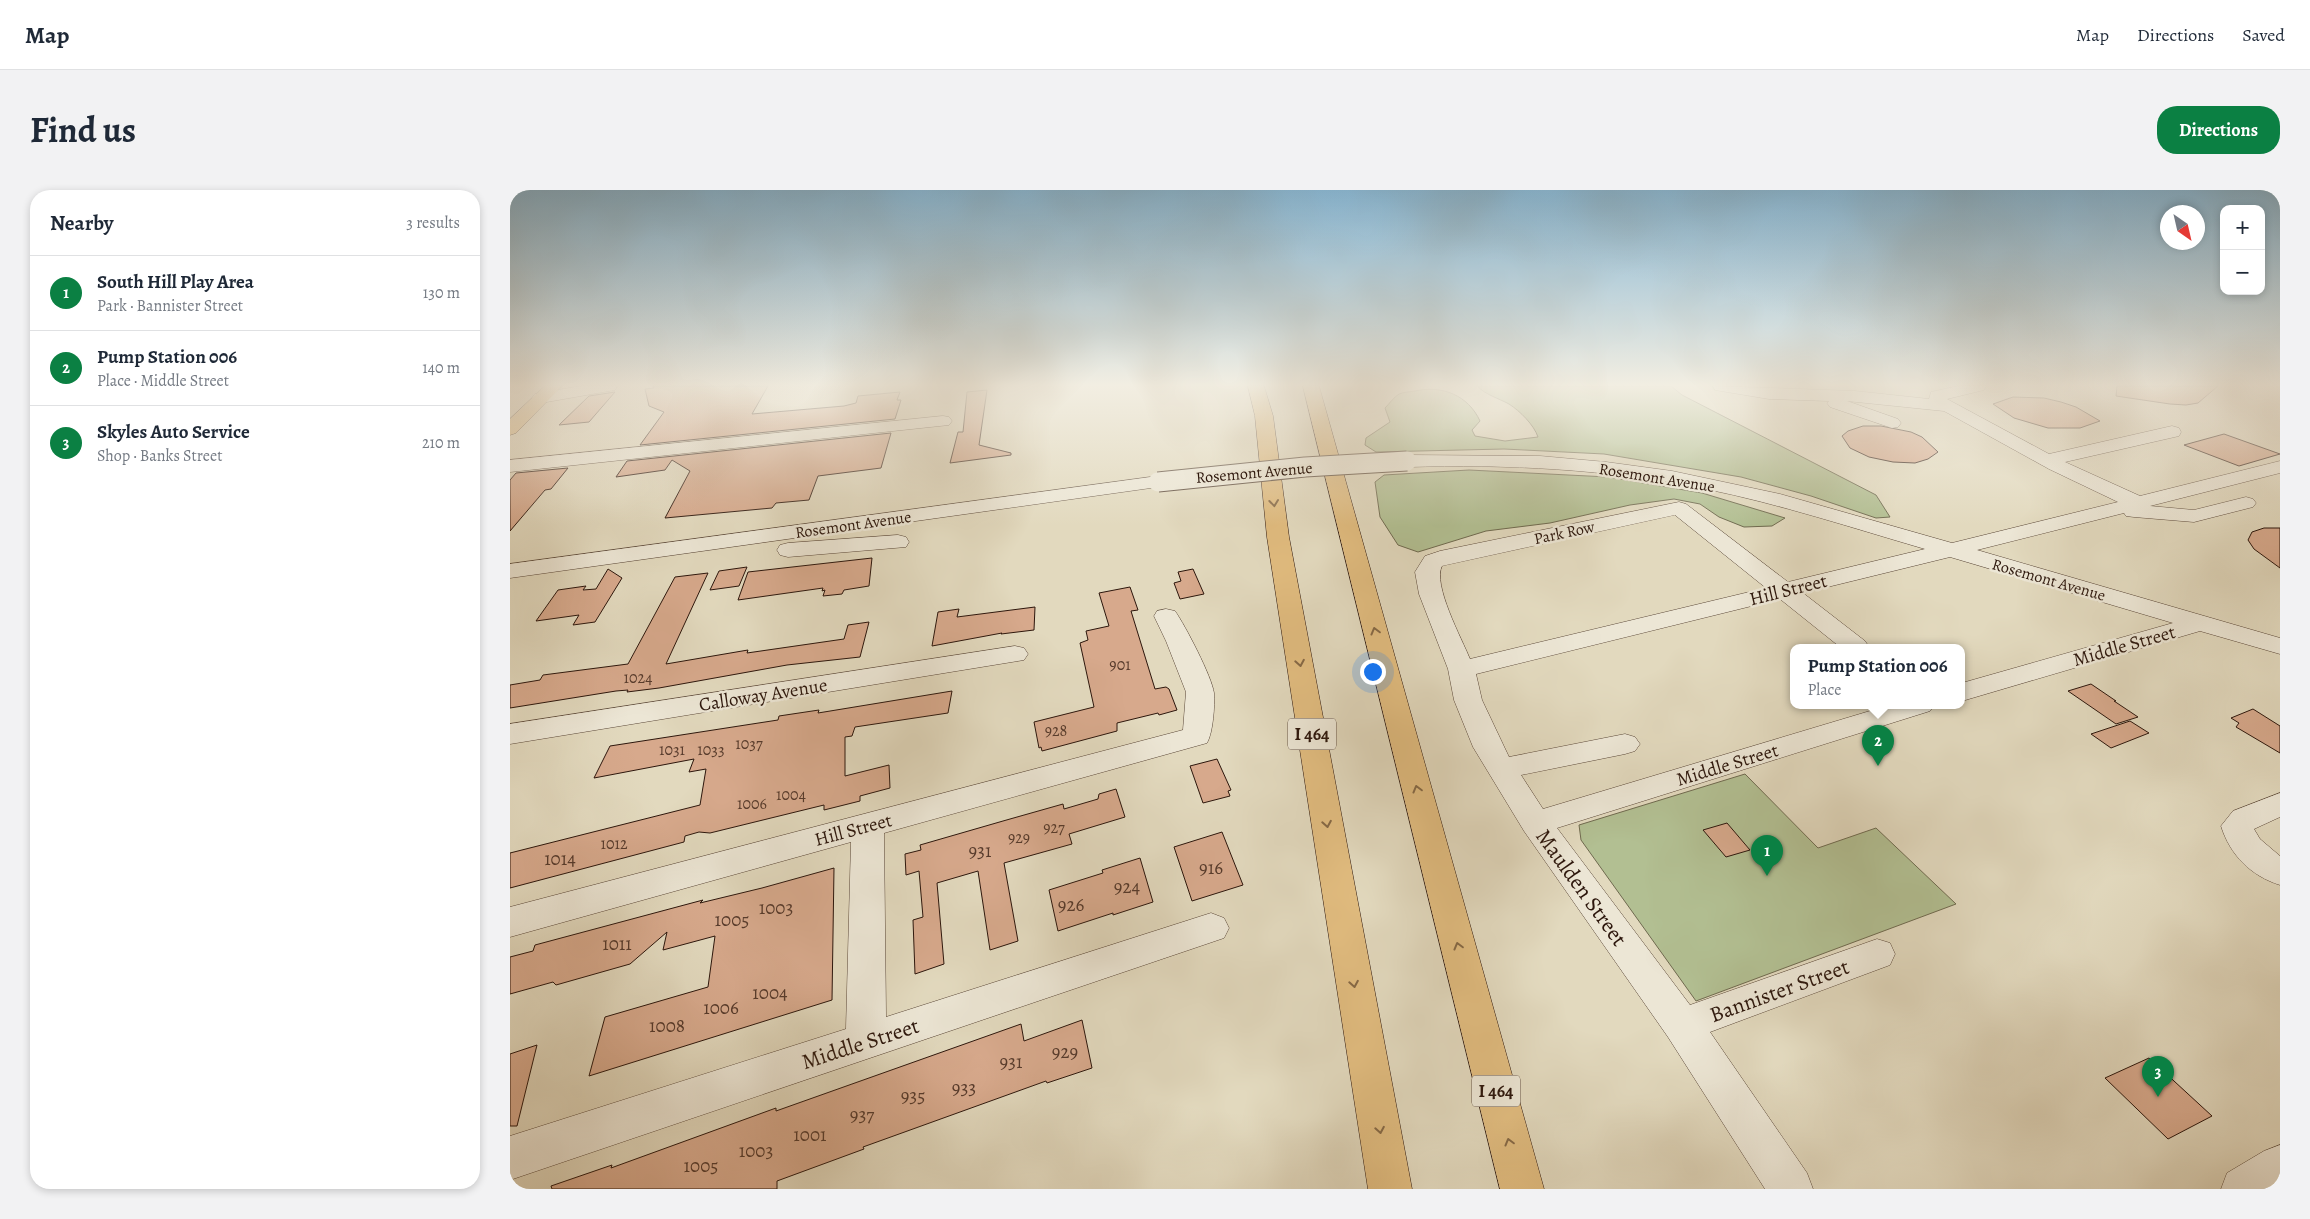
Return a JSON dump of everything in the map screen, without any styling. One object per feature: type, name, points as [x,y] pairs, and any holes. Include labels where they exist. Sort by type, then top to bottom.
[{"type":"main road","name":"I 464","points":[[1266,433],[1278,537],[1390,1189]]},
{"type":"main road","name":"I 464","points":[[1323,433],[1522,1189]]},
{"type":"street","points":[[510,466],[831,433]]},
{"type":"street","points":[[1998,433],[2127,506],[2194,516],[2246,503]]},
{"type":"street","points":[[2047,460],[2169,433]]},
{"type":"street","name":"Rosemont Avenue","points":[[510,571],[1158,482],[1305,467],[1407,461],[1526,461],[1602,467],[1672,477],[1793,505],[2280,646]]},
{"type":"street","name":"Hill Street","points":[[1461,669],[1951,550],[2280,467]]},
{"type":"street","name":"Park Row","points":[[1433,561],[1448,556],[1679,508],[1852,644]]},
{"type":"street","points":[[692,546],[712,553],[732,554],[898,542]]},
{"type":"street","name":"Maulden Street","points":[[1433,561],[1427,572],[1431,594],[1461,669],[1468,700],[1488,747],[1535,823],[1682,1026],[1791,1189]]},
{"type":"street","name":"Hill Street","points":[[510,922],[1197,736],[1200,692],[1166,616]]},
{"type":"street","name":"Middle Street","points":[[1965,691],[2200,623]]},
{"type":"street","name":"Calloway Avenue","points":[[510,734],[1015,654]]},
{"type":"street","name":"Middle Street","points":[[1535,823],[1907,709]]},
{"type":"street","points":[[1501,769],[1625,744]]},
{"type":"street","points":[[2280,804],[2244,820],[2237,826],[2240,840],[2254,856],[2280,872]]},
{"type":"street","points":[[866,1041],[868,825]]},
{"type":"street","name":"Middle Street","points":[[510,1158],[1211,928]]},
{"type":"street","name":"Bannister Street","points":[[1682,1026],[1877,954]]},
{"type":"street","points":[[2243,1189],[2280,1167]]},
{"type":"green space","points":[[1374,433],[1473,433],[1475,436],[1505,441],[1538,437],[1536,433],[1755,433],[1876,495],[1890,517],[1876,518],[1811,496],[1741,477],[1604,454],[1504,449],[1376,452],[1365,445],[1366,438]]},
{"type":"green space","points":[[1469,470],[1608,477],[1702,493],[1785,518],[1772,526],[1744,527],[1719,517],[1700,504],[1674,499],[1630,505],[1550,523],[1486,531],[1418,552],[1398,545],[1380,517],[1375,482],[1384,475]]},
{"type":"green space","points":[[1745,774],[1818,848],[1876,828],[1956,904],[1696,1001],[1581,840],[1579,825]]},
{"type":"building","points":[[649,433],[761,433],[640,445]]},
{"type":"building","points":[[891,433],[881,468],[818,476],[809,500],[776,503],[772,508],[665,518],[690,471],[672,460],[665,470],[616,477],[627,461]]},
{"type":"building","points":[[958,433],[981,433],[979,445],[1011,453],[1011,455],[950,463]]},
{"type":"building","points":[[1846,433],[1912,433],[1922,437],[1938,452],[1928,459],[1915,463],[1893,462],[1869,457],[1850,448],[1842,436]]},
{"type":"building","points":[[2224,434],[2280,454],[2239,466],[2184,445]]},
{"type":"building","points":[[568,468],[551,489],[545,490],[510,531],[510,480],[516,473]]},
{"type":"building","points":[[2264,528],[2280,528],[2280,568],[2254,549],[2248,540],[2252,532]]},
{"type":"building","points":[[872,558],[869,586],[844,590],[842,594],[823,596],[825,590],[822,591],[823,588],[738,600],[748,572]]},
{"type":"building","points":[[747,567],[739,586],[710,590],[719,571]]},
{"type":"building","points":[[608,569],[622,578],[595,622],[573,625],[579,615],[536,621],[558,590],[586,586],[583,590],[596,589]]},
{"type":"building","points":[[1193,569],[1204,594],[1180,599],[1174,583],[1181,581],[1178,572]]},
{"type":"building","points":[[708,573],[666,664],[748,650],[747,653],[844,639],[848,625],[869,622],[860,657],[787,665],[659,688],[627,692],[628,690],[616,691],[510,708],[510,685],[540,680],[543,675],[628,664],[675,577]]},
{"type":"building","points":[[1130,587],[1138,610],[1131,611],[1155,689],[1166,687],[1169,689],[1177,710],[1117,723],[1117,731],[1042,751],[1041,747],[1039,748],[1034,722],[1094,707],[1080,643],[1088,640],[1086,631],[1109,626],[1099,593]]},
{"type":"building","points":[[1035,607],[1034,630],[1002,633],[932,646],[938,612],[959,609],[957,617]]},
{"type":"building","points":[[2091,684],[2138,717],[2116,724],[2068,691]]},
{"type":"building","points":[[952,691],[948,713],[855,727],[852,736],[845,737],[845,776],[889,765],[890,788],[860,796],[860,801],[824,810],[824,805],[710,833],[699,832],[685,836],[684,842],[510,888],[510,853],[700,805],[706,769],[689,772],[694,759],[594,778],[610,746],[778,720],[779,716],[819,710],[818,713]]},
{"type":"building","points":[[2253,709],[2280,726],[2280,753],[2236,727],[2239,723],[2231,718]]},
{"type":"building","points":[[2130,721],[2149,733],[2111,748],[2091,734]]},
{"type":"building","points":[[1217,759],[1231,790],[1228,791],[1230,796],[1203,803],[1190,766]]},
{"type":"building","points":[[1116,789],[1125,817],[1069,834],[1072,844],[1004,863],[1018,941],[990,950],[978,871],[937,883],[944,964],[915,974],[913,920],[923,917],[919,871],[906,875],[905,854],[921,850],[920,845],[1003,821],[1063,804],[1064,809],[1098,799],[1099,794]]},
{"type":"building","points":[[1727,823],[1750,850],[1726,857],[1703,830]]},
{"type":"building","points":[[1222,832],[1243,885],[1192,901],[1174,847]]},
{"type":"building","points":[[1140,858],[1153,902],[1058,931],[1049,890],[1103,873],[1102,870]]},
{"type":"building","points":[[834,868],[832,1000],[589,1076],[605,1017],[708,987],[715,936],[663,950],[667,932],[630,964],[556,985],[553,982],[510,994],[510,957],[533,951],[535,945],[703,900],[700,903]]},
{"type":"building","points":[[1082,1020],[1092,1068],[1047,1083],[1046,1081],[863,1147],[864,1149],[777,1181],[777,1189],[552,1189],[551,1186],[612,1165],[611,1168],[776,1108],[776,1111],[1021,1024],[1024,1041]]},
{"type":"building","points":[[537,1045],[517,1126],[510,1126],[510,1054]]},
{"type":"building","points":[[2149,1058],[2212,1116],[2168,1139],[2105,1078]]},
{"type":"place","name":"Pump Station 006","points":[[1878,766]]},
{"type":"place","name":"South Hill Play Area","points":[[1767,876]]},
{"type":"place","name":"Skyles Auto Service","points":[[2158,1097]]}]
